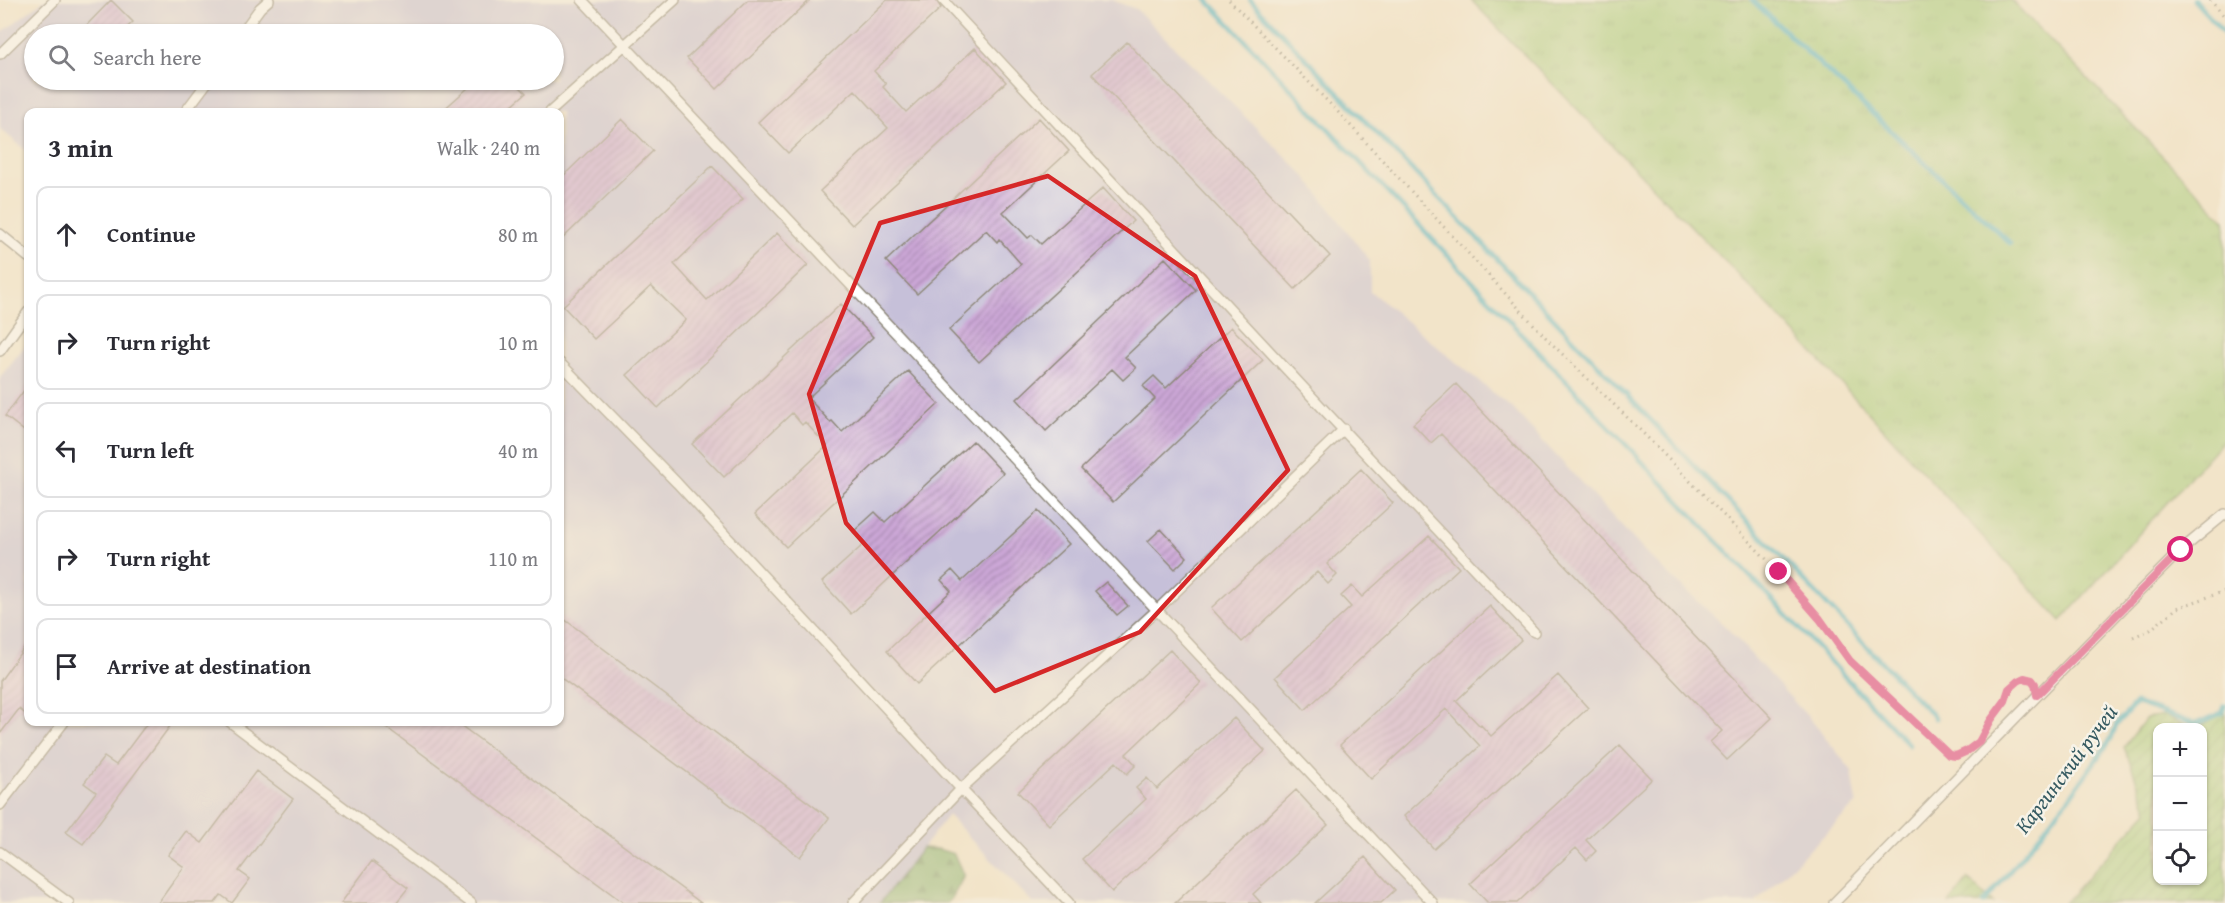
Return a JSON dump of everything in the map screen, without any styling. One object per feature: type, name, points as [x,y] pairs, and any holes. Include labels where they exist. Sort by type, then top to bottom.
[{"type":"lane","points":[[31,24],[56,0]]},
{"type":"lane","points":[[248,24],[269,0]]},
{"type":"lane","points":[[582,0],[1432,903]]},
{"type":"lane","points":[[555,108],[675,0]]},
{"type":"lane","points":[[943,0],[1534,632]]},
{"type":"lane","points":[[0,54],[24,31]]},
{"type":"lane","points":[[188,108],[202,90]]},
{"type":"lane","points":[[0,234],[24,254]]},
{"type":"lane","points":[[0,351],[24,318]]},
{"type":"lane","points":[[564,367],[677,483],[1069,903]]},
{"type":"lane","points":[[853,903],[961,789],[1157,610],[1344,429]]},
{"type":"lane","points":[[1834,903],[2181,550],[2225,514]]},
{"type":"lane","points":[[0,805],[61,726]]},
{"type":"lane","points":[[235,726],[471,903]]},
{"type":"lane","points":[[0,852],[69,903]]},
{"type":"path","points":[[1229,0],[1338,112],[1549,341],[1779,572],[1820,619],[1850,661],[1949,755],[1956,756],[1967,751]]},
{"type":"path","points":[[2210,0],[2225,17]]},
{"type":"path","points":[[2133,637],[2150,630],[2177,608],[2225,591]]},
{"type":"path","points":[[1983,735],[2005,701],[2009,689],[2018,681],[2024,678],[2032,680],[2037,695]]},
{"type":"highlighted area","points":[[1048,176],[1195,276],[1288,470],[1140,632],[995,691],[846,523],[809,394],[880,223]]},
{"type":"shaded area","points":[[44,0],[1112,0],[1136,9],[1305,176],[1370,261],[1370,291],[1514,410],[1650,557],[1728,629],[1818,728],[1852,771],[1857,803],[1755,903],[1033,903],[948,815],[880,903],[0,903],[0,377],[24,347],[24,726],[564,726],[564,108],[24,108],[24,149],[0,129],[0,34]]},
{"type":"green space","points":[[1471,0],[2011,0],[2225,220],[2225,438],[2061,621],[1787,325]]},
{"type":"green space","points":[[2225,706],[2225,903],[2064,903],[2148,811],[2124,747],[2146,718],[2165,715],[2180,723],[2153,723],[2153,885],[2207,885],[2206,723],[2222,713]]},
{"type":"green space","points":[[922,848],[938,849],[954,854],[964,876],[952,898],[947,903],[880,903]]},
{"type":"green space","points":[[1968,879],[1993,903],[1949,903]]},
{"type":"building","points":[[111,0],[133,22],[131,24],[88,24]]},
{"type":"building","points":[[748,0],[810,0],[717,89],[687,58]]},
{"type":"building","points":[[887,0],[936,0],[941,8],[874,71],[886,84],[883,87],[906,112],[975,48],[1006,82],[852,225],[820,191],[888,128],[880,117],[855,90],[788,153],[758,122]]},
{"type":"building","points":[[1127,42],[1330,256],[1295,289],[1092,74]]},
{"type":"building","points":[[466,90],[523,90],[526,93],[509,108],[446,108]]},
{"type":"building","points":[[1039,118],[1069,151],[1003,212],[1028,238],[1032,235],[1041,244],[1103,188],[1133,221],[979,362],[949,330],[1021,264],[999,239],[997,242],[986,230],[917,294],[886,261]]},
{"type":"building","points":[[622,119],[653,151],[564,237],[564,175]]},
{"type":"building","points":[[712,166],[743,199],[674,264],[707,300],[777,233],[808,265],[658,408],[627,375],[686,320],[651,286],[594,339],[564,305]]},
{"type":"building","points":[[1165,258],[1196,290],[1125,357],[1136,368],[1123,380],[1112,369],[1046,431],[1017,399]]},
{"type":"building","points":[[841,304],[873,337],[808,398],[830,422],[832,421],[842,432],[908,371],[939,404],[786,547],[755,514],[827,446],[805,422],[802,425],[792,413],[724,477],[692,444]]},
{"type":"building","points":[[1231,327],[1263,360],[1113,502],[1081,469],[1155,399],[1143,386],[1154,376],[1166,388]]},
{"type":"building","points":[[1456,384],[1772,718],[1727,760],[1710,742],[1722,731],[1441,434],[1431,443],[1413,424]]},
{"type":"building","points":[[24,390],[24,431],[5,416]]},
{"type":"building","points":[[973,441],[1003,473],[851,614],[822,582],[864,544],[853,532],[875,512],[885,522]]},
{"type":"building","points":[[1361,469],[1393,503],[1327,564],[1337,575],[1328,584],[1317,572],[1242,642],[1211,608]]},
{"type":"building","points":[[1038,511],[1069,544],[917,684],[887,651],[951,591],[941,580],[952,570],[962,581]]},
{"type":"building","points":[[1161,529],[1187,557],[1175,569],[1148,541]]},
{"type":"building","points":[[1429,536],[1459,568],[1305,710],[1275,677],[1351,607],[1341,596],[1352,586],[1362,597]]},
{"type":"building","points":[[1106,582],[1128,606],[1117,615],[1095,591]]},
{"type":"building","points":[[1490,606],[1521,640],[1456,701],[1480,726],[1491,736],[1558,675],[1588,708],[1434,849],[1404,816],[1480,746],[1446,709],[1371,779],[1340,745]]},
{"type":"building","points":[[564,619],[829,818],[800,857],[564,680]]},
{"type":"building","points":[[24,648],[24,713],[19,709],[0,734],[0,681]]},
{"type":"building","points":[[1170,650],[1201,683],[1126,754],[1136,765],[1127,774],[1116,762],[1049,825],[1018,792]]},
{"type":"building","points":[[1234,718],[1265,751],[1112,892],[1082,859],[1146,799],[1136,788],[1147,778],[1157,789]]},
{"type":"building","points":[[145,726],[170,726],[83,844],[66,832],[96,792],[84,783],[104,757],[116,765]]},
{"type":"building","points":[[384,726],[461,726],[701,903],[624,903]]},
{"type":"building","points":[[1620,745],[1652,779],[1586,840],[1596,851],[1587,860],[1576,848],[1517,903],[1488,903],[1470,884]]},
{"type":"building","points":[[256,771],[293,799],[239,871],[250,879],[232,903],[221,895],[215,903],[158,903],[184,867],[168,855],[186,831],[202,843]]},
{"type":"building","points":[[1296,790],[1328,825],[1253,894],[1261,903],[1175,903]]},
{"type":"building","points":[[1365,857],[1395,890],[1381,903],[1315,903]]},
{"type":"building","points":[[372,861],[408,888],[396,903],[341,903]]},
{"type":"waterway","points":[[1207,0],[1909,745]]},
{"type":"waterway","points":[[1250,0],[1935,718]]},
{"type":"waterway","points":[[1752,0],[2010,243]]},
{"type":"waterway","points":[[2194,0],[2225,34]]},
{"type":"waterway","name":"Каргинский ручей","points":[[1984,903],[2069,798],[2111,739],[2116,725],[2136,703],[2196,724],[2222,713],[2225,706]]},
{"type":"route","points":[[1779,572],[1820,619],[1850,661],[1921,730],[1949,755],[1956,756],[1979,742],[2005,701],[2009,689],[2024,678],[2032,680],[2037,695],[2181,550]]}]
